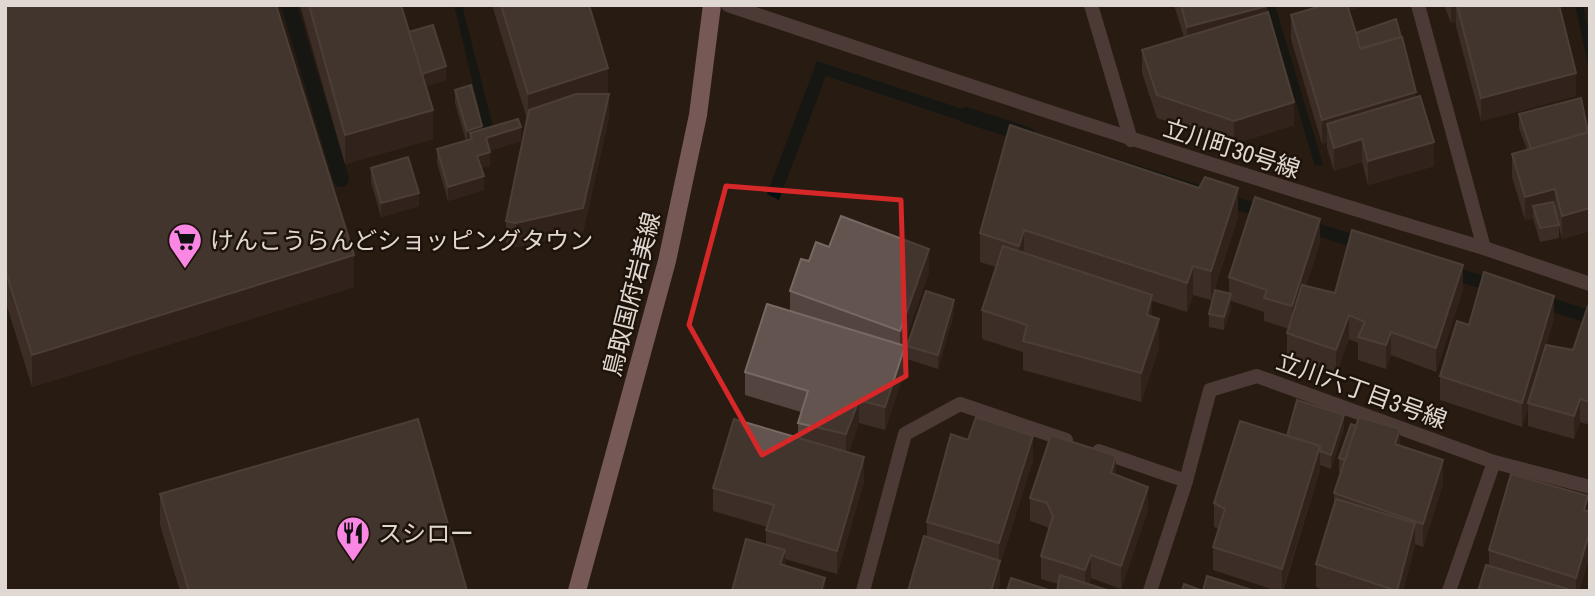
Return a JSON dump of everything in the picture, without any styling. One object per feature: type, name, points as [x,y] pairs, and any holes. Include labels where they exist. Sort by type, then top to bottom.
[{"type":"main road","name":"鳥取国府岩美線","points":[[577,591],[667,261],[698,115],[712,5]]},
{"type":"street","name":"立川町30号線","points":[[728,5],[1131,140],[1484,248],[1590,284]]},
{"type":"street","points":[[1091,5],[1131,140]]},
{"type":"street","points":[[1418,5],[1484,248]]},
{"type":"street","name":"立川六丁目3号線","points":[[1186,481],[1210,390],[1257,376],[1494,462],[1590,487]]},
{"type":"street","points":[[863,591],[905,434],[960,404],[1186,481],[1150,591]]},
{"type":"street","points":[[1449,591],[1494,462]]},
{"type":"highlighted area","points":[[726,186],[901,200],[906,376],[762,455],[689,325]]},
{"type":"shaded area","points":[[454,5],[462,5],[493,127],[484,130]]},
{"type":"shaded area","points":[[1267,5],[1275,5],[1323,165],[1315,166]]},
{"type":"shaded area","points":[[1575,5],[1583,5],[1590,36],[1590,74]]},
{"type":"shaded area","points":[[817,61],[987,117],[985,129],[826,76],[779,200],[767,194]]},
{"type":"shaded area","points":[[1024,129],[1590,310],[1590,324],[1020,140]]},
{"type":"building","points":[[5,5],[276,5],[354,255],[32,355],[5,269]]},
{"type":"building","points":[[309,5],[401,5],[433,110],[345,135]]},
{"type":"building","points":[[501,5],[589,5],[608,68],[528,94]]},
{"type":"building","points":[[1181,5],[1266,5],[1267,6],[1187,27]]},
{"type":"building","points":[[1324,5],[1347,5],[1361,49],[1402,37],[1416,92],[1322,120],[1291,15]]},
{"type":"building","points":[[1457,5],[1559,5],[1576,73],[1481,98]]},
{"type":"building","points":[[1268,12],[1294,102],[1234,121],[1157,95],[1142,50]]},
{"type":"building","points":[[1396,19],[1401,37],[1360,48],[1356,33]]},
{"type":"building","points":[[433,25],[446,66],[422,74],[409,32]]},
{"type":"building","points":[[471,85],[482,126],[467,131],[455,90]]},
{"type":"building","points":[[576,94],[609,94],[583,208],[516,223],[506,221],[529,110]]},
{"type":"building","points":[[1420,96],[1434,142],[1368,161],[1362,139],[1334,148],[1327,124]]},
{"type":"building","points":[[1581,98],[1588,132],[1531,149],[1519,114]]},
{"type":"building","points":[[518,119],[521,127],[486,138],[490,152],[477,156],[484,176],[448,187],[437,149],[472,139],[470,133]]},
{"type":"building","points":[[1010,125],[1199,188],[1205,177],[1238,188],[1211,271],[1193,266],[1187,283],[1024,230],[1019,246],[980,233]]},
{"type":"building","points":[[1590,132],[1590,208],[1562,216],[1555,189],[1525,197],[1512,154]]},
{"type":"building","points":[[408,157],[419,193],[381,203],[371,168]]},
{"type":"building","points":[[1255,197],[1320,219],[1292,306],[1264,298],[1267,290],[1229,277]]},
{"type":"building","points":[[1553,202],[1559,225],[1540,228],[1533,206]]},
{"type":"building","points":[[841,216],[929,249],[900,331],[790,291],[801,259],[809,261],[816,242],[829,247]]},
{"type":"building","points":[[1352,230],[1463,265],[1436,348],[1391,332],[1386,345],[1358,337],[1365,322],[1349,315],[1336,350],[1287,333],[1302,285],[1335,293]]},
{"type":"building","points":[[1003,246],[1152,295],[1147,315],[1159,319],[1141,373],[1023,341],[1027,325],[982,310]]},
{"type":"building","points":[[1484,272],[1554,296],[1522,403],[1440,376],[1457,321],[1469,325]]},
{"type":"building","points":[[1215,290],[1231,294],[1224,317],[1209,314]]},
{"type":"building","points":[[926,291],[954,300],[938,355],[907,346]]},
{"type":"building","points":[[767,304],[905,346],[885,407],[859,400],[846,434],[798,423],[808,391],[745,372]]},
{"type":"building","points":[[1588,306],[1590,402],[1580,399],[1574,416],[1528,403],[1546,345],[1573,350]]},
{"type":"building","points":[[1297,400],[1344,415],[1331,455],[1320,451],[1320,446],[1287,436]]},
{"type":"building","points":[[976,417],[1033,436],[999,543],[927,522],[951,434],[968,440]]},
{"type":"building","points":[[1359,417],[1400,429],[1395,444],[1443,460],[1423,524],[1334,493]]},
{"type":"building","points":[[418,419],[467,591],[189,591],[160,494]]},
{"type":"building","points":[[734,419],[864,457],[837,551],[766,530],[774,505],[713,488]]},
{"type":"building","points":[[1240,421],[1320,446],[1282,569],[1213,547],[1225,509],[1214,503]]},
{"type":"building","points":[[1351,424],[1356,426],[1345,460],[1339,458]]},
{"type":"building","points":[[1051,435],[1116,456],[1111,473],[1148,487],[1121,566],[1091,555],[1085,570],[1041,556],[1053,516],[1047,503],[1030,498]]},
{"type":"building","points":[[1511,474],[1588,496],[1584,510],[1590,512],[1590,530],[1576,578],[1489,550]]},
{"type":"building","points":[[1336,499],[1415,523],[1397,591],[1316,564]]},
{"type":"building","points":[[924,536],[1000,561],[991,591],[908,591]]},
{"type":"building","points":[[746,539],[785,550],[780,564],[825,578],[821,591],[732,591]]},
{"type":"building","points":[[1486,565],[1568,589],[1568,591],[1478,591]]},
{"type":"building","points":[[1060,575],[1110,591],[1057,591]]},
{"type":"building","points":[[1207,576],[1255,591],[1203,591]]},
{"type":"building","points":[[1011,578],[1052,591],[1007,591]]},
{"type":"building","points":[[1184,584],[1203,591],[1182,591]]},
{"type":"waterway","points":[[289,5],[341,179]]},
{"type":"waterway","points":[[966,115],[1028,135]]},
{"type":"place","name":"けんこうらんどショッピングタウン","points":[[185,270]]},
{"type":"place","name":"スシロー","points":[[353,563]]}]
